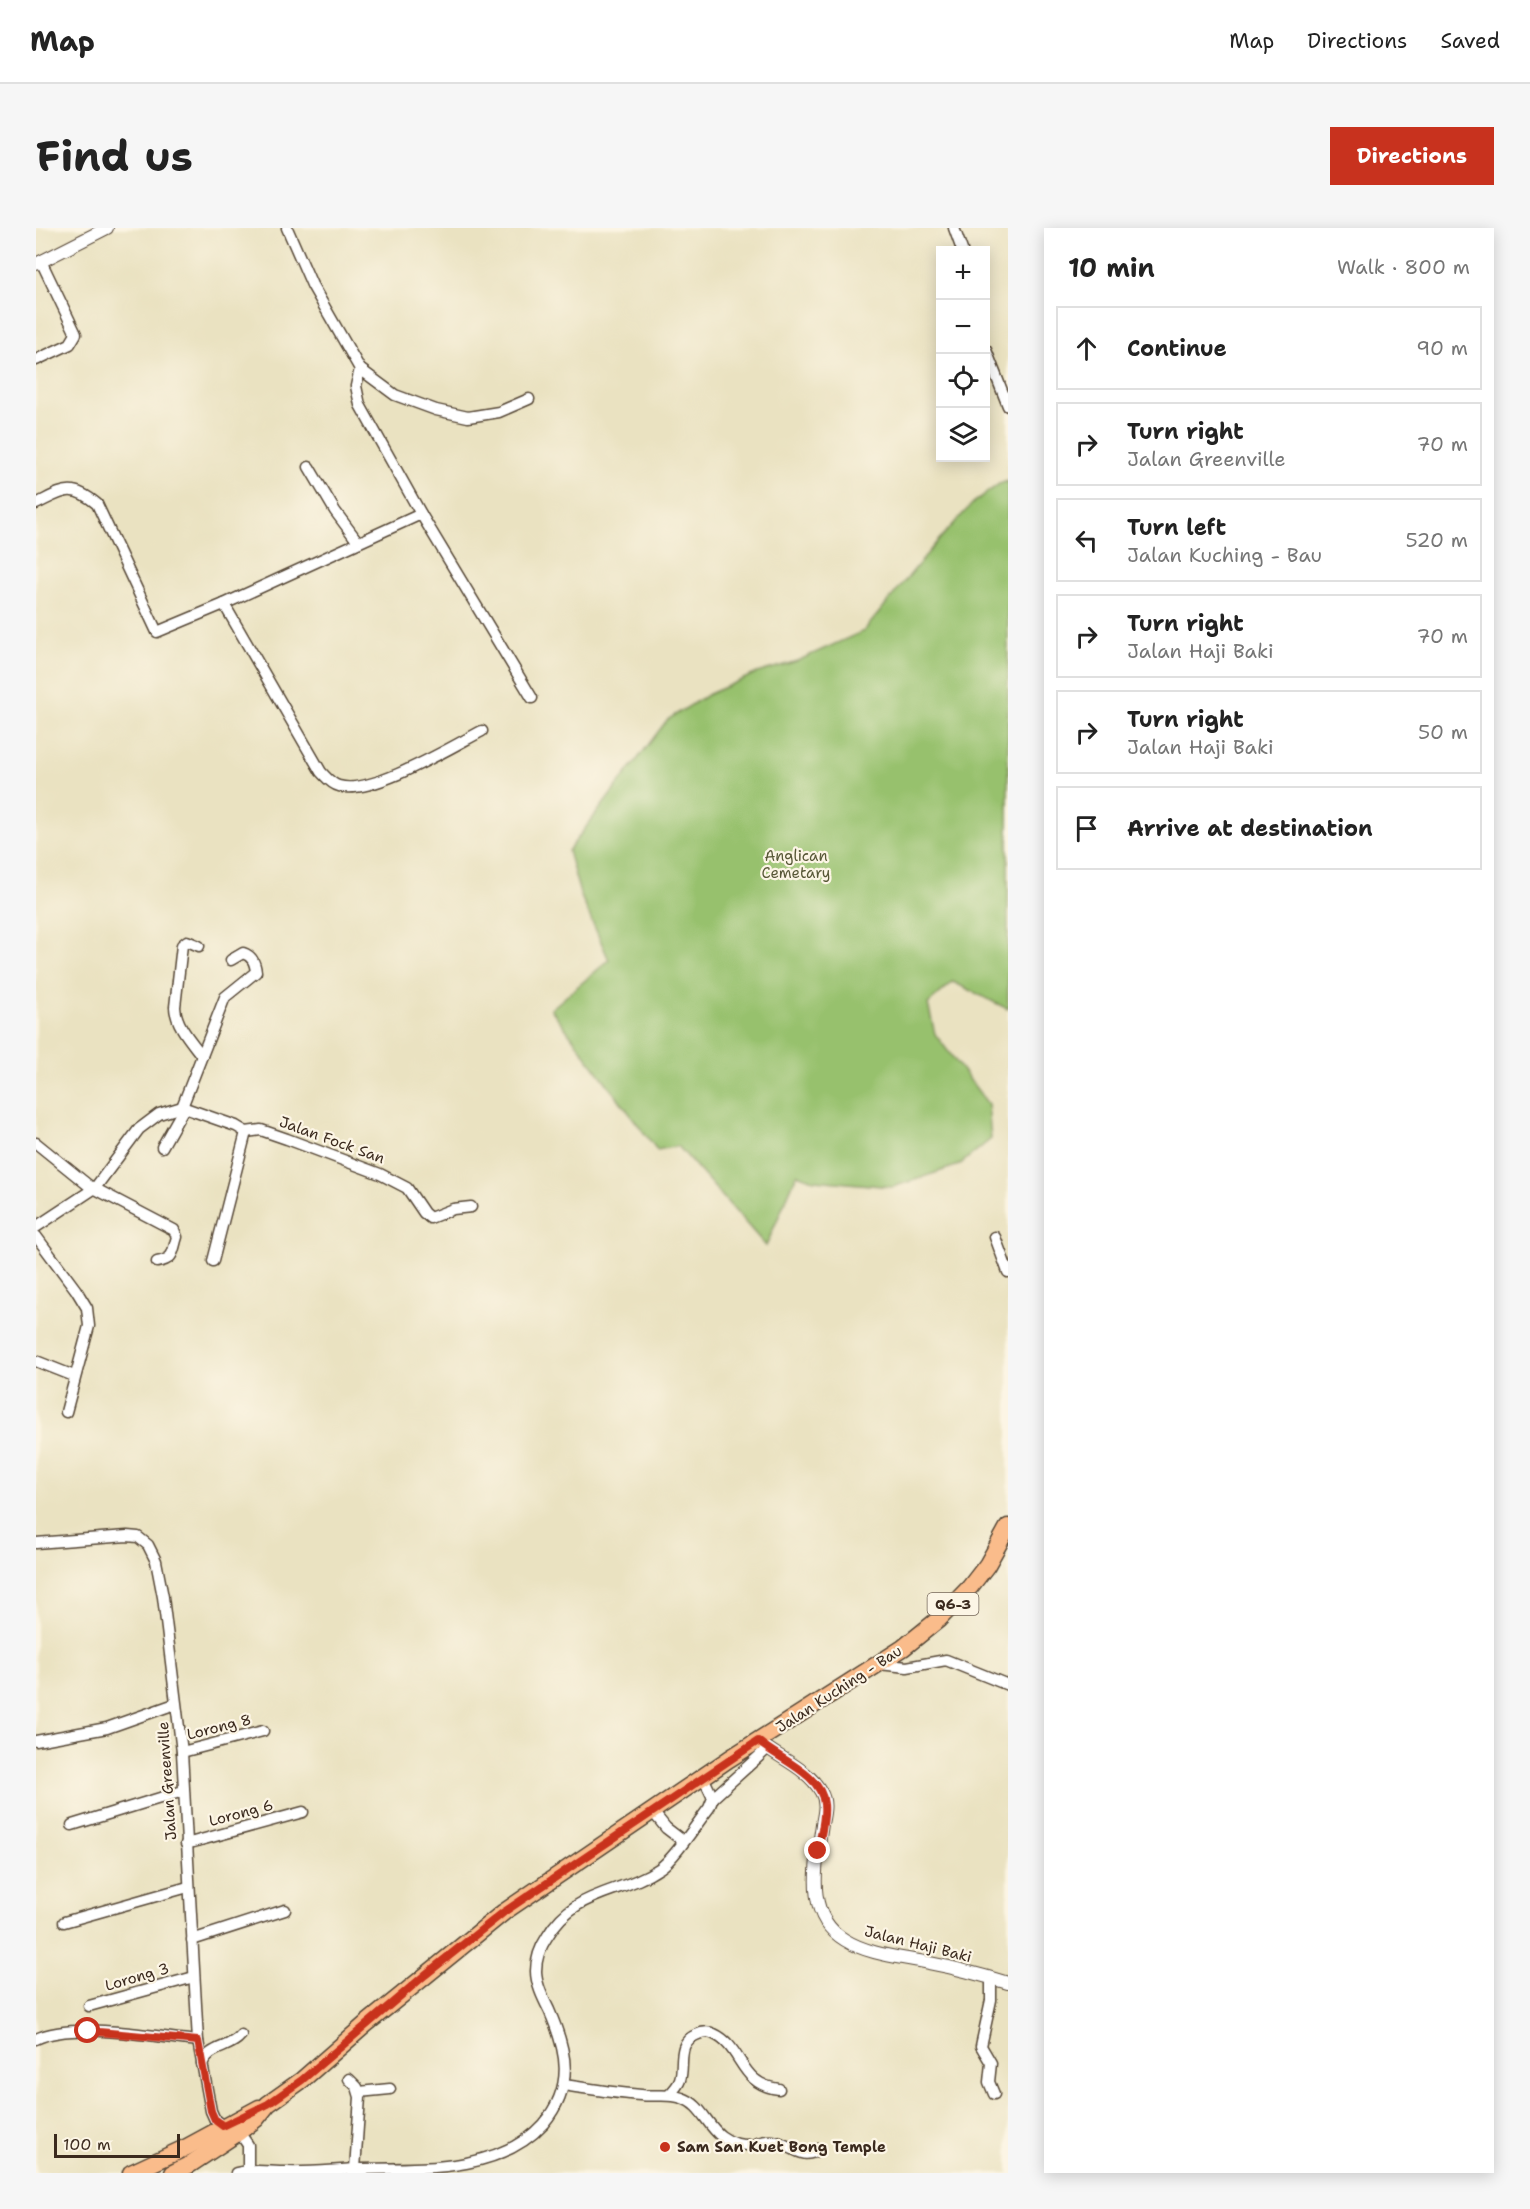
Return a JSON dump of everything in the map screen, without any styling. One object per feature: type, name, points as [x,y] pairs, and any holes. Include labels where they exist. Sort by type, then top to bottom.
[{"type":"main road","name":"Jalan Kuching - Bau","points":[[131,2173],[187,2147],[268,2104],[302,2080],[425,1975],[504,1912],[703,1776],[763,1745],[903,1648],[939,1619],[970,1587],[987,1565],[1008,1527]]},
{"type":"main road","name":"Jalan Kuching - Bau","points":[[173,2173],[205,2156],[239,2132],[256,2119],[268,2104]]},
{"type":"street","points":[[36,360],[70,344],[76,334],[39,263],[107,228]]},
{"type":"street","points":[[287,228],[312,285],[360,369],[395,395],[436,410],[468,417],[499,412],[529,399]]},
{"type":"street","points":[[954,228],[961,246]]},
{"type":"street","points":[[988,354],[1008,406]]},
{"type":"street","points":[[360,369],[356,386],[360,405],[421,514],[532,698]]},
{"type":"street","points":[[309,467],[335,511],[358,543]]},
{"type":"street","points":[[36,504],[61,491],[83,492],[97,504],[157,632],[421,514]]},
{"type":"street","points":[[224,604],[321,772],[327,780],[338,786],[354,788],[387,779],[482,731]]},
{"type":"street","points":[[199,946],[187,941],[182,945],[175,1014],[181,1027],[202,1056]]},
{"type":"street","points":[[162,1147],[183,1108],[225,997],[256,972],[256,964],[249,955],[243,953],[231,960]]},
{"type":"street","points":[[36,1227],[95,1188],[139,1129],[159,1114],[183,1108]]},
{"type":"street","name":"Jalan Fock San","points":[[183,1108],[236,1126],[246,1132],[261,1130],[380,1174],[407,1188],[430,1218],[453,1209],[471,1207]]},
{"type":"street","points":[[213,1261],[246,1132]]},
{"type":"street","points":[[36,1143],[81,1181],[176,1233],[171,1257],[168,1260],[157,1262]]},
{"type":"street","points":[[36,1236],[87,1308],[89,1326],[66,1412]]},
{"type":"street","points":[[995,1237],[1008,1272]]},
{"type":"street","points":[[36,1361],[74,1376]]},
{"type":"street","name":"Jalan Greenville","points":[[36,1544],[138,1537],[148,1545],[156,1561],[164,1597],[182,1752],[198,2041],[211,2111],[215,2120],[223,2126]]},
{"type":"street","points":[[879,1664],[908,1667],[946,1660],[1008,1685]]},
{"type":"street","points":[[36,1742],[107,1728],[176,1704]]},
{"type":"street","name":"Lorong 8","points":[[182,1752],[263,1731]]},
{"type":"street","points":[[236,2173],[248,2170],[286,2172],[356,2169],[448,2170],[521,2144],[536,2132],[558,2102],[564,2085],[566,2061],[561,2038],[538,1984],[536,1971],[538,1955],[556,1921],[575,1906],[646,1876],[663,1866],[709,1808],[713,1798],[763,1745]]},
{"type":"street","name":"Jalan Haji Baki","points":[[763,1745],[788,1760],[822,1793],[825,1807],[814,1877],[816,1899],[826,1924],[845,1940],[870,1950],[962,1970],[1008,1983]]},
{"type":"street","points":[[703,1776],[713,1798]]},
{"type":"street","points":[[72,1826],[183,1791]]},
{"type":"street","name":"Lorong 6","points":[[186,1844],[303,1812]]},
{"type":"street","points":[[653,1812],[666,1828],[683,1841]]},
{"type":"street","points":[[64,1922],[188,1887]]},
{"type":"street","points":[[192,1940],[285,1910]]},
{"type":"street","name":"Lorong 3","points":[[89,2006],[194,1977]]},
{"type":"street","points":[[991,1978],[991,2000],[981,2046],[991,2063],[989,2082],[994,2094]]},
{"type":"street","points":[[36,2039],[44,2035],[67,2031],[198,2041]]},
{"type":"street","points":[[669,2095],[680,2082],[681,2058],[687,2041],[693,2036],[710,2032],[728,2045],[759,2084],[779,2089]]},
{"type":"street","points":[[202,2064],[205,2056],[215,2049],[236,2042],[241,2036]]},
{"type":"street","points":[[349,2079],[359,2092],[360,2104],[356,2169]]},
{"type":"street","points":[[564,2085],[624,2094],[669,2095],[692,2103],[719,2135],[730,2141],[745,2145],[772,2141],[789,2146],[806,2155],[812,2155],[819,2150]]},
{"type":"street","points":[[359,2092],[390,2089]]},
{"type":"street","points":[[239,2132],[248,2145],[248,2170]]},
{"type":"green space","name":"Anglican Cemetary","points":[[1008,481],[1008,1009],[953,982],[928,1004],[935,1034],[988,1104],[991,1139],[959,1165],[893,1187],[814,1180],[797,1174],[766,1246],[678,1146],[657,1150],[551,1009],[609,960],[580,894],[568,851],[667,720],[707,695],[757,673],[797,661],[864,631],[936,543],[973,503],[999,484]]},
{"type":"place","name":"Sam San Kuet Bong Temple","points":[[665,2147]]},
{"type":"route","points":[[88,2031],[198,2041],[211,2111],[215,2120],[223,2126],[268,2104],[302,2080],[366,2024],[504,1912],[758,1741],[767,1749],[788,1760],[822,1793],[825,1807],[818,1851]]}]
